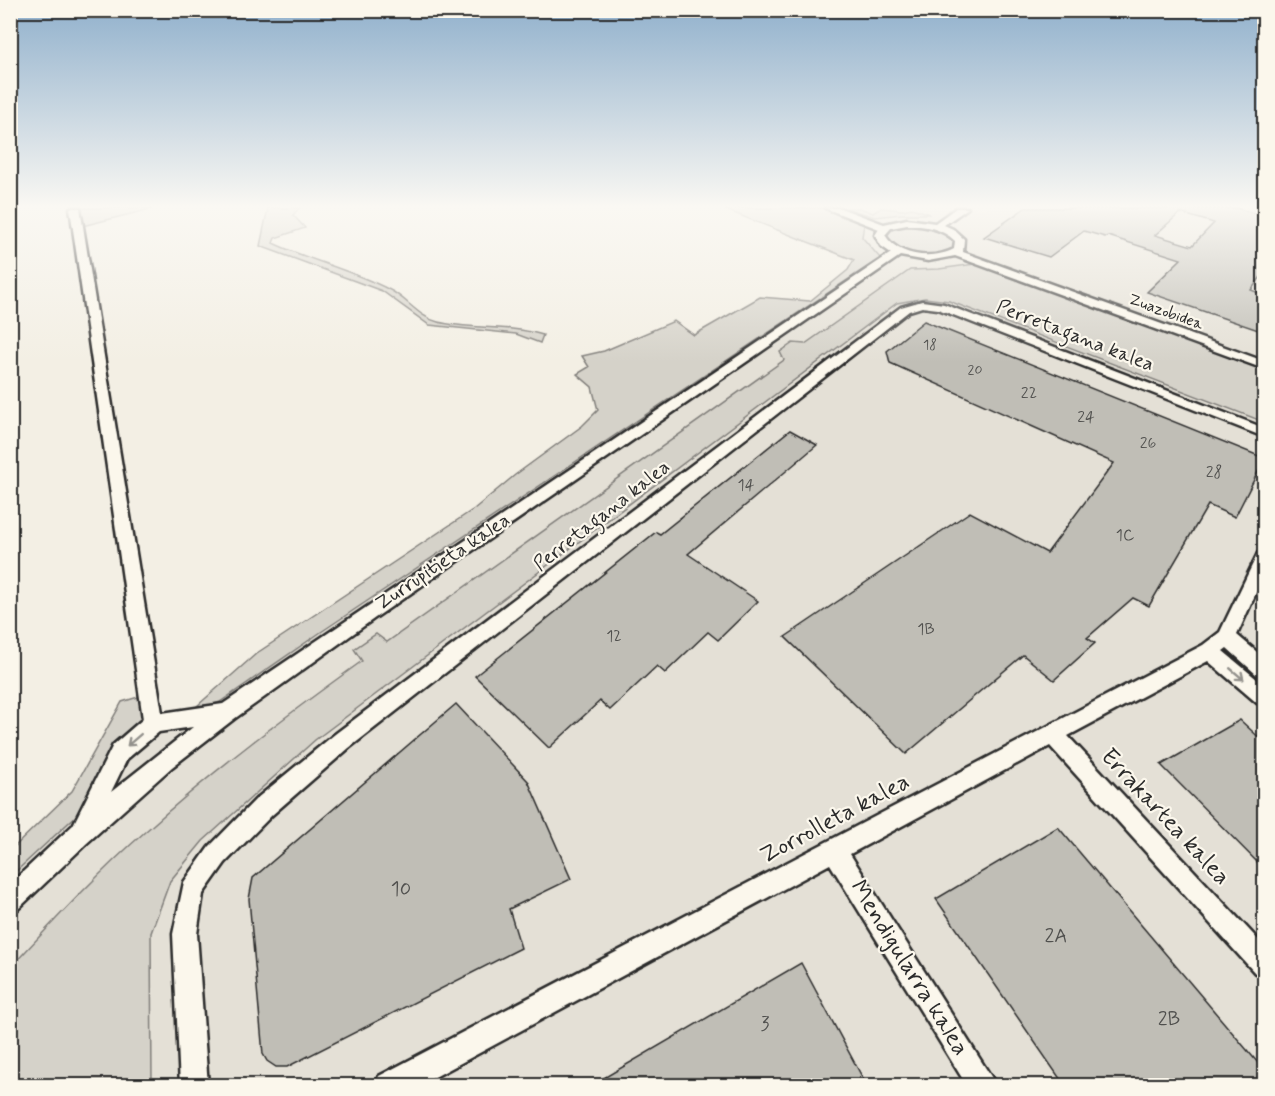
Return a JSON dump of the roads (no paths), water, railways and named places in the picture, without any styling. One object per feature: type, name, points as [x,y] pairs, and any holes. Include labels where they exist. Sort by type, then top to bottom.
[{"type":"street","points":[[83,259],[154,723]]},
{"type":"street","name":"Zurrupitieta kalea","points":[[10,901],[79,835],[165,760],[227,712],[889,259]]},
{"type":"street","name":"Zuazobidea","points":[[972,259],[1264,364]]},
{"type":"street","name":"Perretagana kalea","points":[[194,1086],[186,934],[188,907],[192,890],[217,855],[264,807],[342,741],[905,309],[922,304],[940,306],[1264,433]]},
{"type":"street","points":[[1218,644],[1264,558]]},
{"type":"street","points":[[1218,644],[1264,669]]},
{"type":"street","points":[[1218,644],[1264,697]]},
{"type":"street","name":"Zorrolleta kalea","points":[[389,1086],[835,851],[1218,644]]},
{"type":"street","points":[[79,835],[120,752],[154,723],[227,712]]},
{"type":"street","name":"Errakartea kalea","points":[[1052,734],[1264,964]]},
{"type":"street","name":"Mendigularra kalea","points":[[835,851],[983,1086]]}]
